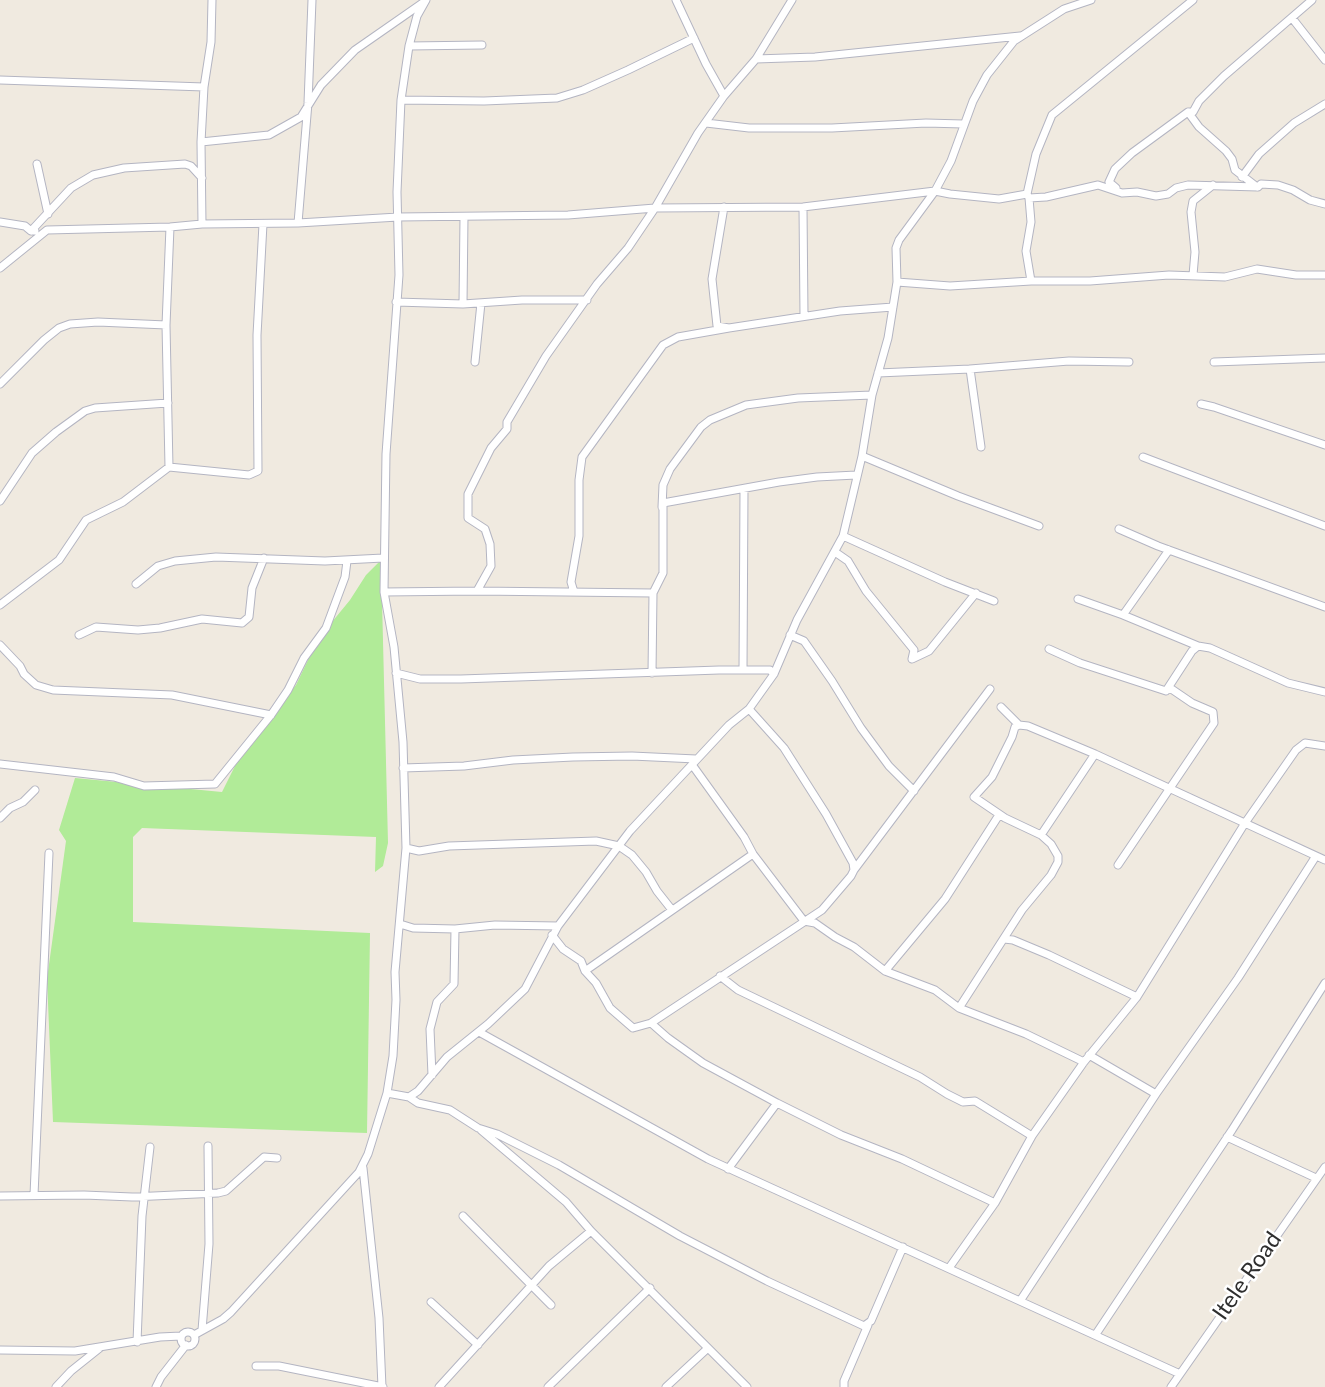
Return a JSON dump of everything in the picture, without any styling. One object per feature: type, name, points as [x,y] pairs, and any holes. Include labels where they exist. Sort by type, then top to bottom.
[{"type":"street","points":[[202,224],[201,142],[204,86],[211,42],[212,0]]},
{"type":"street","points":[[298,223],[308,103],[312,0]]},
{"type":"street","points":[[689,0],[677,2],[724,96]]},
{"type":"street","points":[[477,590],[491,566],[490,544],[485,529],[468,518],[468,494],[491,448],[507,429],[507,422],[546,356],[655,208],[706,123],[724,96],[756,59],[792,0]]},
{"type":"street","points":[[1058,0],[1064,9]]},
{"type":"street","points":[[410,1097],[447,1057],[525,989],[552,935],[619,846],[729,725],[749,709],[774,674],[790,635],[843,537],[862,456],[872,395],[888,338],[897,282],[896,248],[935,191],[951,161],[964,124],[987,75],[1014,41],[1064,9],[1091,0]]},
{"type":"street","points":[[1031,281],[1026,251],[1031,222],[1028,196],[1035,154],[1052,115],[1193,0]]},
{"type":"street","points":[[0,222],[25,226],[31,231],[298,223],[398,217],[568,215],[655,208],[803,207],[935,191],[999,199],[1046,197],[1109,182],[1115,169],[1132,153],[1188,112],[1192,113],[1199,101],[1224,76],[1311,0]]},
{"type":"street","points":[[201,142],[269,135],[301,117],[321,85],[355,50],[426,1]]},
{"type":"street","points":[[256,1366],[279,1366],[382,1387],[379,1318],[363,1167],[387,1093],[393,1056],[395,972],[405,848],[404,768],[396,673],[384,592],[383,558],[386,454],[399,275],[401,100],[409,46],[417,16],[426,1]]},
{"type":"street","points":[[402,18],[417,16]]},
{"type":"street","points":[[1292,18],[1325,60]]},
{"type":"street","points":[[756,59],[815,57],[1021,36]]},
{"type":"street","points":[[401,100],[557,98],[628,71],[694,38]]},
{"type":"street","points":[[409,46],[482,45]]},
{"type":"street","points":[[0,80],[204,86]]},
{"type":"street","points":[[1242,177],[1259,153],[1294,123],[1325,104]]},
{"type":"street","points":[[1188,112],[1199,127],[1226,151],[1242,177],[1258,187]]},
{"type":"street","points":[[706,123],[749,128],[964,124]]},
{"type":"street","points":[[37,164],[48,215]]},
{"type":"street","points":[[31,231],[48,215],[52,206],[72,188],[93,175],[124,168],[185,164],[191,166],[202,178]]},
{"type":"street","points":[[1109,182],[1122,193]]},
{"type":"street","points":[[1098,185],[1122,193],[1137,192],[1156,196],[1188,185],[1278,185],[1325,204]]},
{"type":"street","points":[[1193,275],[1193,201],[1213,185]]},
{"type":"street","points":[[724,207],[712,279],[715,321],[717,326],[729,328]]},
{"type":"street","points":[[803,207],[804,316]]},
{"type":"street","points":[[463,304],[464,218]]},
{"type":"street","points":[[0,605],[59,560],[86,520],[123,502],[169,467],[249,475],[258,471],[257,335],[262,224]]},
{"type":"street","points":[[169,467],[166,325],[170,227]]},
{"type":"street","points":[[0,268],[47,230]]},
{"type":"street","points":[[897,282],[950,286],[1193,275],[1225,277],[1257,269],[1296,275],[1325,275]]},
{"type":"street","points":[[396,302],[463,304],[587,300]]},
{"type":"street","points":[[475,362],[481,303]]},
{"type":"street","points":[[574,592],[571,582],[579,536],[579,480],[582,457],[663,345],[678,337],[729,328],[840,311],[893,307]]},
{"type":"street","points":[[0,384],[44,340],[59,328],[70,324],[98,321],[166,325]]},
{"type":"street","points":[[1214,362],[1325,358]]},
{"type":"street","points":[[878,373],[1069,361],[1129,362]]},
{"type":"street","points":[[970,369],[981,447]]},
{"type":"street","points":[[652,673],[653,593],[663,573],[663,485],[670,469],[701,426],[746,405],[798,398],[872,395]]},
{"type":"street","points":[[0,501],[32,453],[85,411],[167,403]]},
{"type":"street","points":[[1201,404],[1325,444]]},
{"type":"street","points":[[862,456],[1039,526]]},
{"type":"street","points":[[1143,457],[1325,526]]},
{"type":"street","points":[[662,511],[663,503],[817,477],[856,475]]},
{"type":"street","points":[[743,670],[744,490]]},
{"type":"street","points":[[1119,529],[1325,607]]},
{"type":"street","points":[[843,537],[994,601]]},
{"type":"street","points":[[1123,614],[1169,550]]},
{"type":"street","points":[[835,552],[848,561],[866,591],[914,650],[912,659],[929,651],[976,593]]},
{"type":"street","points":[[136,584],[158,566],[175,561],[264,558],[347,561],[383,558]]},
{"type":"street","points":[[79,635],[96,627],[138,630],[202,619],[242,623],[249,617],[252,588],[264,558]]},
{"type":"street","points":[[0,764],[114,777],[144,786],[215,784],[271,715],[288,690],[304,658],[326,628],[345,578],[347,561]]},
{"type":"street","points":[[384,592],[477,590],[653,593]]},
{"type":"street","points":[[1079,598],[1198,646],[1239,659],[1288,683],[1325,692]]},
{"type":"street","points":[[790,635],[804,641],[861,728],[889,766],[914,791]]},
{"type":"street","points":[[0,645],[36,685],[53,690],[173,695],[271,715]]},
{"type":"street","points":[[1049,649],[1080,663],[1166,691],[1198,646]]},
{"type":"street","points":[[396,673],[420,679],[743,670],[770,670],[774,674]]},
{"type":"street","points":[[552,935],[563,949],[581,961],[585,971],[619,1017],[634,1028],[651,1023],[822,910],[851,876],[990,688]]},
{"type":"street","points":[[1118,865],[1214,723],[1213,712],[1192,703],[1170,688]]},
{"type":"street","points":[[1001,707],[1019,725],[1028,726],[1094,754],[1322,858],[1156,1094],[1020,1301]]},
{"type":"street","points":[[749,709],[765,724],[791,759],[826,814],[853,863],[854,870]]},
{"type":"street","points":[[959,1008],[1022,910],[1051,875],[1058,862],[1058,856],[1041,835],[999,815],[974,797],[992,777],[1015,727],[1019,725]]},
{"type":"street","points":[[949,1268],[995,1203],[1032,1136],[1087,1059],[1137,998],[1245,823],[1300,746],[1305,743],[1324,744]]},
{"type":"street","points":[[1041,835],[1094,754]]},
{"type":"street","points":[[404,768],[573,757],[632,756],[694,763],[754,854],[804,921],[815,923],[854,947],[885,971],[935,990],[959,1008],[1087,1059],[1156,1094]]},
{"type":"street","points":[[0,818],[35,790]]},
{"type":"street","points":[[885,971],[944,899],[999,815]]},
{"type":"street","points":[[405,848],[419,851],[449,846],[596,841],[619,846],[632,855],[672,910]]},
{"type":"street","points":[[34,1195],[49,853]]},
{"type":"street","points":[[585,971],[754,854]]},
{"type":"street","points":[[400,924],[413,928],[455,929],[495,925],[558,926]]},
{"type":"street","points":[[432,1075],[430,1029],[437,1002],[454,984],[455,929]]},
{"type":"street","points":[[1004,939],[1049,955],[1137,998]]},
{"type":"street","points":[[720,976],[738,990],[920,1077],[963,1102],[975,1101],[1032,1136]]},
{"type":"street","points":[[1096,1334],[1325,984]]},
{"type":"street","points":[[651,1023],[667,1038],[703,1063],[777,1103],[841,1135],[902,1159],[995,1203]]},
{"type":"street","points":[[479,1031],[590,1095],[728,1169],[1181,1374]]},
{"type":"street","points":[[387,1093],[410,1097],[418,1103],[450,1110],[478,1128],[566,1202],[591,1231],[747,1387]]},
{"type":"street","points":[[728,1169],[777,1103]]},
{"type":"street","points":[[478,1128],[497,1134],[559,1165],[681,1236],[766,1280],[857,1324],[868,1325]]},
{"type":"street","points":[[1227,1137],[1316,1178]]},
{"type":"street","points":[[202,1331],[209,1244],[208,1146]]},
{"type":"street","points":[[137,1342],[144,1196],[150,1147]]},
{"type":"street","points":[[0,1196],[209,1194],[226,1191],[264,1157],[277,1158]]},
{"type":"street","points":[[0,1350],[75,1351],[181,1336],[187,1332],[194,1335],[202,1331],[231,1312],[363,1167]]},
{"type":"street","name":"Itele Road","points":[[1171,1387],[1325,1167]]},
{"type":"street","points":[[463,1216],[551,1305]]},
{"type":"street","points":[[439,1387],[549,1266],[591,1231]]},
{"type":"street","points":[[843,1386],[903,1247]]},
{"type":"street","points":[[548,1387],[650,1288]]},
{"type":"street","points":[[431,1302],[478,1346]]},
{"type":"street","points":[[156,1387],[186,1345],[193,1344],[194,1335]]},
{"type":"street","points":[[181,1336],[186,1345]]},
{"type":"street","points":[[56,1387],[71,1371],[102,1347]]},
{"type":"street","points":[[666,1387],[708,1348]]},
{"type":"green space","points":[[381,560],[388,843],[383,866],[375,872],[376,837],[142,828],[133,837],[133,922],[370,933],[367,1133],[53,1122],[47,979],[66,841],[59,830],[75,778],[222,792],[239,758],[296,685],[318,639],[350,600],[366,575]]}]
